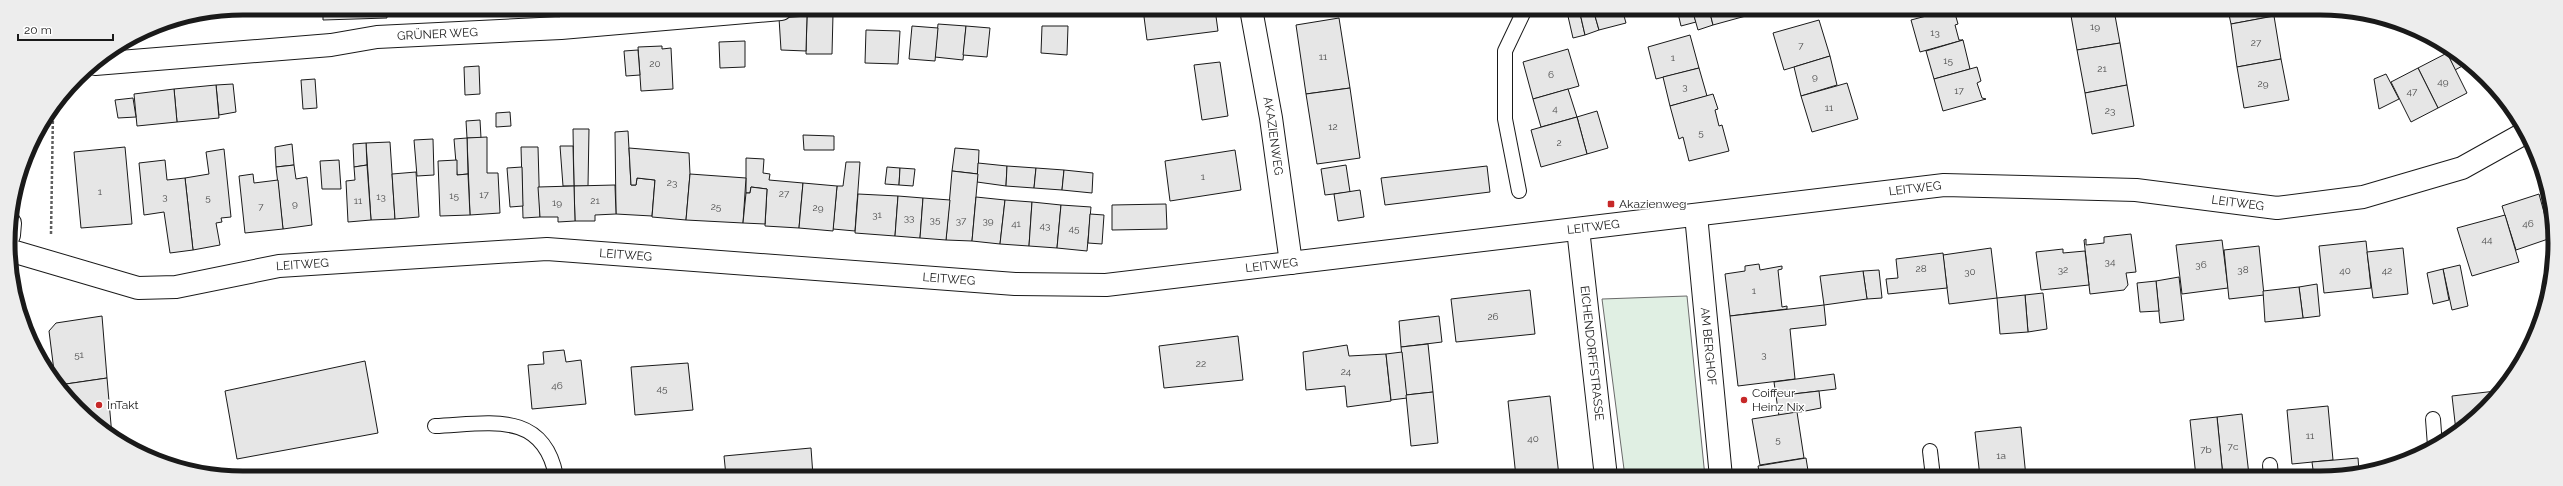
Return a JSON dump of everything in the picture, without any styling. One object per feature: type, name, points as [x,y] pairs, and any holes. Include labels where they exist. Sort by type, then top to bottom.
[{"type":"street","name":"GRÜNER WEG","points":[[102,63],[331,45],[377,37],[561,28],[704,15]]},
{"type":"street","name":"AKAZIENWEG","points":[[1252,15],[1271,118],[1292,263]]},
{"type":"street","name":"LEITWEG","points":[[15,252],[51,260],[138,288],[176,287],[279,266],[547,248],[1015,284],[1106,285],[1944,185],[2136,190],[2277,208],[2363,197],[2462,168],[2520,135]]},
{"type":"street","name":"AM BERGHOF","points":[[1696,215],[1720,471]]},
{"type":"street","name":"EICHENDORFFSTRASSE","points":[[1578,229],[1605,471]]},
{"type":"lane","points":[[1519,191],[1505,119],[1504,51],[1522,15]]},
{"type":"lane","points":[[2433,419],[2435,440]]},
{"type":"lane","points":[[435,426],[510,423],[537,436],[553,460],[555,471]]},
{"type":"lane","points":[[1930,451],[1932,471]]},
{"type":"path","points":[[51,260],[53,116]]},
{"type":"green space","points":[[1687,296],[1704,471],[1624,471],[1602,299]]},
{"type":"building","points":[[256,15],[294,15],[256,16]]},
{"type":"building","points":[[323,15],[387,15],[387,18],[323,20]]},
{"type":"building","points":[[833,15],[832,54],[806,54],[807,16]]},
{"type":"building","points":[[1144,15],[1216,15],[1218,31],[1147,40]]},
{"type":"building","points":[[1568,15],[1580,15],[1585,35],[1573,38]]},
{"type":"building","points":[[1580,15],[1595,15],[1599,30],[1585,35]]},
{"type":"building","points":[[1595,15],[1624,15],[1626,23],[1599,30]]},
{"type":"building","points":[[1678,15],[1694,15],[1696,22],[1681,26]]},
{"type":"building","points":[[1694,15],[1710,15],[1713,25],[1698,30]]},
{"type":"building","points":[[1710,15],[1749,15],[1713,25]]},
{"type":"building","points":[[1930,15],[1955,15],[1958,24],[1955,25],[1959,40],[1963,40],[1920,52],[1911,20]]},
{"type":"building","points":[[2071,15],[2115,15],[2120,43],[2077,50]]},
{"type":"building","points":[[2229,15],[2274,15],[2274,16],[2231,24]]},
{"type":"building","points":[[807,16],[806,51],[781,50],[779,18]]},
{"type":"building","points":[[2274,16],[2281,59],[2237,67],[2231,24]]},
{"type":"building","points":[[1339,18],[1350,88],[1306,94],[1296,25]]},
{"type":"building","points":[[1819,20],[1830,56],[1784,70],[1773,33]]},
{"type":"building","points":[[938,24],[966,26],[963,60],[935,57]]},
{"type":"building","points":[[912,26],[938,28],[935,61],[909,59]]},
{"type":"building","points":[[966,26],[990,28],[987,57],[963,55]]},
{"type":"building","points":[[1042,26],[1068,26],[1067,55],[1041,53]]},
{"type":"building","points":[[866,30],[900,31],[898,64],[865,63]]},
{"type":"building","points":[[1690,35],[1699,68],[1656,79],[1648,47]]},
{"type":"building","points":[[1963,40],[1970,69],[1934,79],[1926,51]]},
{"type":"building","points":[[745,41],[745,67],[720,68],[719,42]]},
{"type":"building","points":[[2120,43],[2127,85],[2085,93],[2077,50]]},
{"type":"building","points":[[662,46],[662,49],[671,48],[673,89],[641,91],[638,47]]},
{"type":"building","points":[[1568,49],[1579,86],[1533,99],[1523,62]]},
{"type":"building","points":[[638,50],[640,75],[626,76],[624,51]]},
{"type":"building","points":[[2447,53],[2463,66],[2455,70]]},
{"type":"building","points":[[2447,53],[2467,93],[2438,108],[2418,68]]},
{"type":"building","points":[[1830,56],[1837,85],[1801,96],[1794,67]]},
{"type":"building","points":[[2281,59],[2289,100],[2244,108],[2237,67]]},
{"type":"building","points":[[1220,62],[1228,116],[1202,120],[1194,65]]},
{"type":"building","points":[[479,66],[480,94],[465,95],[464,67]]},
{"type":"building","points":[[1977,67],[1981,81],[1977,83],[1982,98],[1986,99],[1943,111],[1934,79]]},
{"type":"building","points":[[1699,68],[1707,96],[1670,106],[1663,77]]},
{"type":"building","points":[[2418,68],[2438,108],[2411,122],[2391,82]]},
{"type":"building","points":[[2386,74],[2399,99],[2379,109],[2374,79]]},
{"type":"building","points":[[315,79],[317,108],[303,109],[301,80]]},
{"type":"building","points":[[1847,83],[1858,119],[1812,132],[1801,96]]},
{"type":"building","points":[[233,84],[236,112],[219,115],[216,85]]},
{"type":"building","points":[[216,85],[219,118],[177,122],[174,89]]},
{"type":"building","points":[[2127,85],[2134,126],[2092,134],[2085,93]]},
{"type":"building","points":[[1350,88],[1360,158],[1317,164],[1306,94]]},
{"type":"building","points":[[174,89],[177,122],[137,126],[134,94]]},
{"type":"building","points":[[1568,89],[1577,117],[1541,127],[1533,99]]},
{"type":"building","points":[[1713,94],[1718,109],[1715,110],[1719,126],[1722,125],[1729,151],[1689,161],[1683,137],[1679,139],[1670,106]]},
{"type":"building","points":[[133,98],[136,117],[118,118],[115,100]]},
{"type":"building","points":[[1597,111],[1608,148],[1587,154],[1577,117]]},
{"type":"building","points":[[510,112],[511,126],[496,127],[496,113]]},
{"type":"building","points":[[1577,117],[1587,154],[1541,167],[1531,130]]},
{"type":"building","points":[[480,120],[481,138],[467,138],[466,121]]},
{"type":"building","points":[[573,129],[589,129],[588,186],[574,186]]},
{"type":"building","points":[[628,131],[631,185],[636,185],[637,178],[655,180],[652,216],[616,214],[615,132]]},
{"type":"building","points":[[803,135],[834,136],[834,150],[804,150]]},
{"type":"building","points":[[487,137],[487,173],[498,173],[500,213],[470,215],[467,138]]},
{"type":"building","points":[[467,138],[468,174],[457,175],[454,139]]},
{"type":"building","points":[[433,139],[434,175],[417,176],[414,140]]},
{"type":"building","points":[[390,142],[395,219],[371,220],[366,143]]},
{"type":"building","points":[[366,143],[367,165],[354,167],[353,144]]},
{"type":"building","points":[[292,144],[294,165],[276,167],[275,147]]},
{"type":"building","points":[[560,146],[573,146],[574,186],[563,186]]},
{"type":"building","points":[[125,147],[132,224],[81,228],[74,152]]},
{"type":"building","points":[[521,147],[538,147],[540,217],[523,218]]},
{"type":"building","points":[[629,148],[689,153],[690,174],[686,220],[652,217],[655,180],[637,178],[636,185],[631,185]]},
{"type":"building","points":[[955,148],[979,150],[978,174],[952,171]]},
{"type":"building","points":[[224,149],[231,217],[221,218],[222,222],[216,223],[220,245],[193,250],[185,178],[209,174],[206,152]]},
{"type":"building","points":[[1235,150],[1241,190],[1170,201],[1165,161]]},
{"type":"building","points":[[746,158],[764,159],[763,173],[770,174],[769,180],[803,183],[799,228],[765,226],[767,189],[751,187],[750,193],[746,193]]},
{"type":"building","points":[[165,160],[167,180],[185,178],[193,250],[170,253],[164,212],[144,215],[139,163]]},
{"type":"building","points":[[339,160],[341,189],[322,189],[320,161]]},
{"type":"building","points":[[457,160],[457,175],[468,174],[470,215],[440,216],[438,161]]},
{"type":"building","points":[[846,162],[860,162],[855,231],[833,229],[837,186],[843,186]]},
{"type":"building","points":[[978,163],[1007,166],[1006,186],[977,182]]},
{"type":"building","points":[[294,165],[296,179],[307,177],[312,225],[283,229],[276,167]]},
{"type":"building","points":[[367,165],[371,220],[348,222],[346,181],[355,180],[354,167]]},
{"type":"building","points":[[1346,165],[1350,192],[1325,195],[1321,169]]},
{"type":"building","points":[[1007,166],[1036,168],[1034,188],[1006,186]]},
{"type":"building","points":[[1487,166],[1490,192],[1385,205],[1381,178]]},
{"type":"building","points":[[522,167],[523,206],[510,207],[507,168]]},
{"type":"building","points":[[887,167],[900,168],[899,185],[885,184]]},
{"type":"building","points":[[900,168],[915,169],[913,186],[899,185]]},
{"type":"building","points":[[1036,168],[1064,170],[1062,190],[1034,188]]},
{"type":"building","points":[[1064,170],[1093,173],[1092,193],[1062,190]]},
{"type":"building","points":[[952,171],[978,174],[972,241],[946,240]]},
{"type":"building","points":[[416,172],[419,217],[395,219],[392,174]]},
{"type":"building","points":[[253,174],[254,183],[278,180],[283,229],[245,233],[239,176]]},
{"type":"building","points":[[690,174],[746,178],[743,223],[686,220]]},
{"type":"building","points":[[803,183],[837,186],[833,231],[799,228]]},
{"type":"building","points":[[615,185],[616,214],[595,215],[595,221],[575,221],[574,186]]},
{"type":"building","points":[[574,186],[575,221],[558,222],[558,217],[540,217],[538,187]]},
{"type":"building","points":[[751,187],[767,189],[765,224],[743,223],[746,193],[750,193]]},
{"type":"building","points":[[1360,190],[1364,217],[1338,221],[1334,194]]},
{"type":"building","points":[[858,194],[898,196],[895,236],[855,233]]},
{"type":"building","points":[[2539,194],[2548,226],[2548,239],[2516,250],[2502,206]]},
{"type":"building","points":[[898,196],[923,198],[920,238],[895,236]]},
{"type":"building","points":[[976,197],[1005,200],[1000,244],[972,241]]},
{"type":"building","points":[[923,198],[950,200],[946,240],[920,238]]},
{"type":"building","points":[[1005,200],[1032,202],[1029,246],[1000,244]]},
{"type":"building","points":[[1032,202],[1061,205],[1057,248],[1029,246]]},
{"type":"building","points":[[1166,204],[1167,229],[1112,230],[1112,205]]},
{"type":"building","points":[[1061,205],[1091,207],[1087,251],[1057,248]]},
{"type":"building","points":[[1090,214],[1104,215],[1102,244],[1088,243]]},
{"type":"building","points":[[2505,215],[2519,262],[2472,276],[2457,228]]},
{"type":"building","points":[[2131,234],[2136,272],[2126,273],[2128,285],[2124,290],[2090,294],[2084,240],[2086,239],[2086,245],[2104,243],[2104,237]]},
{"type":"building","points":[[2222,240],[2228,288],[2182,294],[2176,245]]},
{"type":"building","points":[[2366,241],[2371,288],[2324,293],[2319,246]]},
{"type":"building","points":[[2259,246],[2264,295],[2229,299],[2224,250]]},
{"type":"building","points":[[1991,248],[1997,298],[1949,304],[1943,255]]},
{"type":"building","points":[[2403,248],[2408,294],[2373,298],[2367,252]]},
{"type":"building","points":[[2063,249],[2063,253],[2085,251],[2089,285],[2041,290],[2036,252]]},
{"type":"building","points":[[1943,253],[1947,288],[1888,294],[1886,279],[1898,278],[1896,259]]},
{"type":"building","points":[[1759,264],[1760,270],[1782,266],[1782,269],[1778,270],[1782,307],[1787,306],[1787,309],[1730,316],[1725,274],[1745,271],[1745,266]]},
{"type":"building","points":[[2460,265],[2468,306],[2452,310],[2443,269]]},
{"type":"building","points":[[2443,269],[2449,300],[2433,304],[2427,273]]},
{"type":"building","points":[[1879,270],[1882,298],[1867,299],[1863,271]]},
{"type":"building","points":[[1863,271],[1867,299],[1824,305],[1820,276]]},
{"type":"building","points":[[2179,277],[2184,320],[2160,323],[2156,281]]},
{"type":"building","points":[[2156,281],[2159,311],[2140,312],[2137,283]]},
{"type":"building","points":[[2317,284],[2320,316],[2303,318],[2299,287]]},
{"type":"building","points":[[2299,287],[2303,318],[2265,322],[2263,291]]},
{"type":"building","points":[[1530,290],[1535,334],[1456,342],[1451,299]]},
{"type":"building","points":[[2043,293],[2047,329],[2028,332],[2025,295]]},
{"type":"building","points":[[2025,295],[2028,332],[2000,334],[1997,298]]},
{"type":"building","points":[[1824,305],[1826,325],[1790,329],[1795,379],[1738,386],[1730,316]]},
{"type":"building","points":[[102,316],[107,378],[64,384],[54,371],[49,331],[56,323]]},
{"type":"building","points":[[1439,316],[1442,342],[1401,347],[1399,321]]},
{"type":"building","points":[[1238,336],[1243,380],[1164,388],[1159,346]]},
{"type":"building","points":[[1428,344],[1433,392],[1406,395],[1401,347]]},
{"type":"building","points":[[1347,345],[1349,356],[1386,354],[1391,401],[1347,407],[1345,386],[1306,390],[1303,352]]},
{"type":"building","points":[[564,350],[566,362],[581,360],[586,404],[532,409],[528,365],[544,364],[543,352]]},
{"type":"building","points":[[1402,352],[1407,398],[1391,400],[1386,354]]},
{"type":"building","points":[[365,361],[378,433],[237,459],[225,391]]},
{"type":"building","points":[[688,363],[693,410],[635,415],[631,367]]},
{"type":"building","points":[[1834,374],[1836,389],[1776,396],[1774,382]]},
{"type":"building","points":[[107,378],[111,430],[82,404],[64,384]]},
{"type":"building","points":[[1819,391],[1821,408],[1779,416],[1776,396]]},
{"type":"building","points":[[2492,391],[2481,404],[2456,427],[2452,396]]},
{"type":"building","points":[[1433,392],[1438,443],[1411,446],[1406,395]]},
{"type":"building","points":[[1550,396],[1558,471],[1515,471],[1508,401]]},
{"type":"building","points":[[2328,406],[2333,460],[2292,464],[2287,410]]},
{"type":"building","points":[[1797,412],[1804,458],[1760,465],[1752,419]]},
{"type":"building","points":[[2242,414],[2249,471],[2222,471],[2217,417]]},
{"type":"building","points":[[2217,417],[2222,471],[2195,471],[2190,420]]},
{"type":"building","points":[[2021,427],[2025,471],[1979,471],[1975,432]]},
{"type":"building","points":[[811,448],[813,471],[726,471],[724,456]]},
{"type":"building","points":[[1806,458],[1808,471],[1759,471],[1758,466]]},
{"type":"building","points":[[2358,458],[2359,468],[2335,471],[2313,471],[2312,462]]},
{"type":"place","name":"Akazienweg","points":[[1611,204]]},
{"type":"place","name":"Coiffeur Heinz Nix","points":[[1744,400]]},
{"type":"place","name":"InTakt","points":[[99,405]]}]
